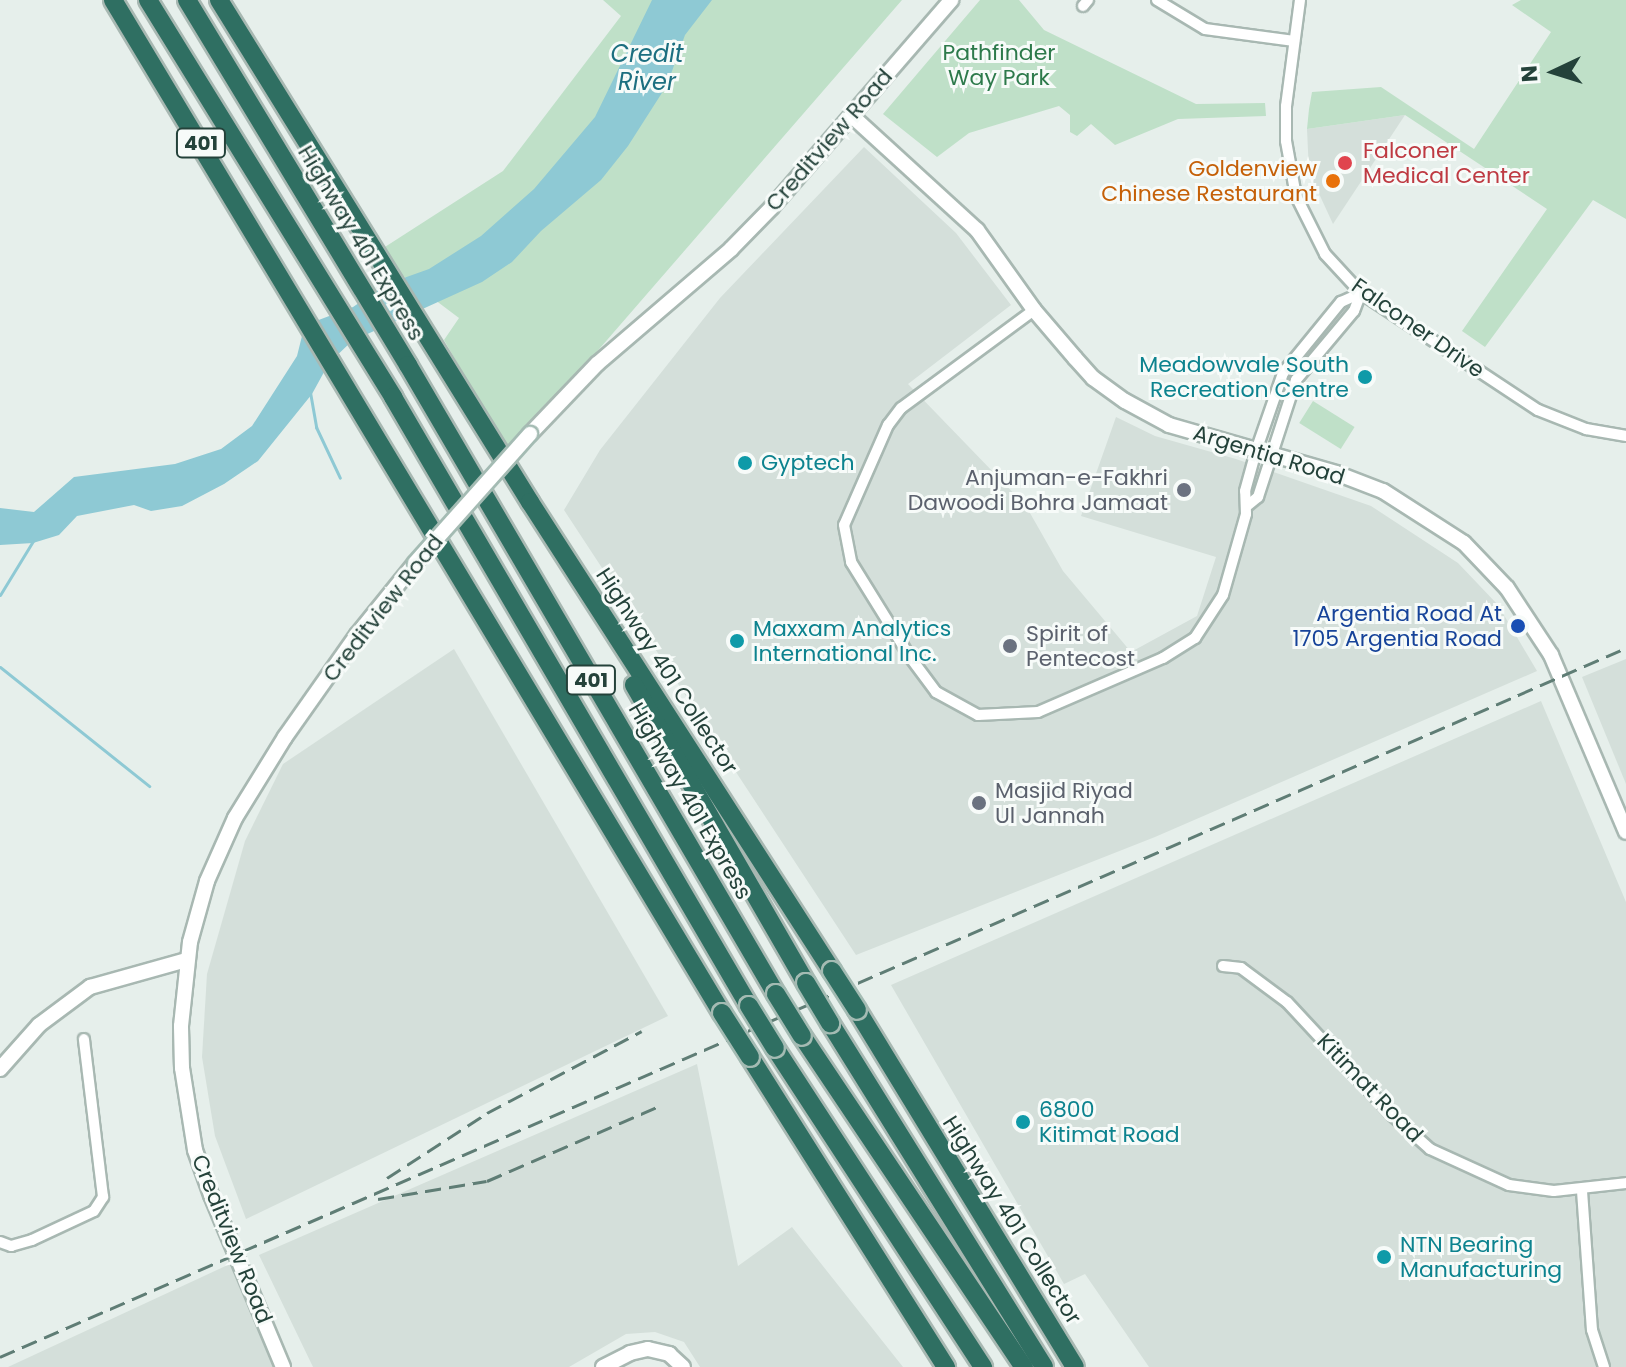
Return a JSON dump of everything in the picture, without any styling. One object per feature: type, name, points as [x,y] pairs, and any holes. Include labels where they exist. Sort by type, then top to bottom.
[{"type":"highway","name":"401","points":[[113,0],[358,402],[722,1013],[946,1367]]},
{"type":"highway","name":"401","points":[[148,0],[382,381],[749,1006],[983,1367]]},
{"type":"highway","name":"Highway 401 Express","points":[[187,0],[408,365],[776,994],[1024,1367]]},
{"type":"highway","name":"Highway 401 Collector","points":[[219,0],[530,502],[857,1010],[1012,1269],[1078,1367]]},
{"type":"highway","points":[[530,502],[806,983],[1044,1367]]},
{"type":"main road","name":"Creditview Road","points":[[283,1367],[215,1207],[195,1150],[182,1068],[181,1026],[187,960],[207,881],[235,818],[339,661],[415,563],[597,364],[731,249],[852,116],[951,0]]},
{"type":"main road","name":"Argentia Road","points":[[852,116],[977,230],[1034,310],[1093,378],[1125,401],[1169,425],[1336,473],[1383,491],[1425,515],[1464,543],[1533,623],[1551,655],[1626,832]]},
{"type":"main road","points":[[0,1069],[39,1025],[90,987],[187,960]]},
{"type":"main road","points":[[603,1367],[630,1353],[648,1349],[669,1354],[683,1367]]},
{"type":"street","points":[[1157,0],[1205,29],[1294,41]]},
{"type":"street","name":"Falconer Drive","points":[[1300,0],[1285,125],[1290,176],[1316,239],[1361,293],[1538,410],[1586,429],[1626,436]]},
{"type":"street","points":[[1034,310],[901,408],[888,425],[846,514],[846,550],[851,562],[936,692],[978,715],[1015,716],[1038,712],[1163,658],[1195,638],[1215,613],[1236,554],[1248,505],[1245,491],[1273,392],[1288,362],[1341,302],[1361,293]]},
{"type":"street","points":[[1248,505],[1258,497],[1296,380],[1354,311],[1361,293]]},
{"type":"street","name":"Kitimat Road","points":[[1223,966],[1241,968],[1287,1002],[1392,1115],[1430,1149],[1509,1185],[1582,1191],[1626,1183]]},
{"type":"street","points":[[0,1242],[11,1246],[32,1240],[94,1211],[103,1197],[84,1039]]},
{"type":"street","points":[[1582,1191],[1592,1330],[1604,1367]]},
{"type":"shaded area","points":[[1405,115],[1333,224],[1309,172],[1307,129]]},
{"type":"shaded area","points":[[864,147],[956,233],[1011,305],[908,384],[1026,506],[1063,571],[1131,652],[1197,616],[1216,557],[1081,516],[1116,417],[1155,436],[1236,459],[1371,506],[1458,563],[1498,605],[1537,671],[1155,837],[856,955],[564,510],[600,450],[720,298]]},
{"type":"shaded area","points":[[454,649],[668,1016],[246,1219],[215,1136],[202,1057],[207,974],[245,841],[283,764]]},
{"type":"shaded area","points":[[1626,659],[1626,784],[1582,677]]},
{"type":"shaded area","points":[[1541,701],[1626,902],[1626,1367],[1149,1367],[1085,1274],[1064,1284],[891,985]]},
{"type":"shaded area","points":[[697,1064],[738,1266],[792,1227],[903,1367],[700,1367],[684,1342],[655,1332],[626,1334],[569,1367],[313,1367],[259,1255]]},
{"type":"shaded area","points":[[232,1263],[277,1367],[8,1367]]},
{"type":"green space","points":[[603,0],[902,0],[509,453],[444,340],[459,318],[374,254],[503,171],[621,16]]},
{"type":"green space","name":"Pathfinder Way Park","points":[[980,0],[1019,0],[1044,30],[1196,104],[1265,103],[1266,116],[1178,119],[1115,145],[1091,124],[1077,136],[1070,132],[1070,115],[1059,106],[969,133],[937,157],[883,114]]},
{"type":"green space","points":[[1521,0],[1626,0],[1626,219],[1593,200],[1485,347],[1462,331],[1547,209],[1405,115],[1307,129],[1309,109],[1312,92],[1381,87],[1474,149],[1551,32],[1512,5]]},
{"type":"green space","points":[[1313,401],[1355,427],[1341,449],[1299,423]]},
{"type":"water","name":"Credit River","points":[[652,0],[712,0],[685,35],[667,85],[628,146],[601,180],[541,231],[512,262],[482,282],[352,341],[329,363],[312,394],[258,461],[224,484],[182,506],[151,511],[134,505],[77,516],[59,535],[33,543],[0,545],[0,508],[34,512],[74,477],[175,464],[221,449],[252,426],[297,356],[302,336],[316,321],[353,307],[387,284],[429,269],[481,236],[534,189],[595,117]]},
{"type":"waterway","points":[[310,392],[316,427],[340,478]]},
{"type":"waterway","points":[[0,595],[33,541]]},
{"type":"waterway","points":[[0,667],[149,786]]},
{"type":"railway","points":[[0,1357],[1626,648]]},
{"type":"railway","points":[[387,1178],[487,1113],[642,1031]]},
{"type":"railway","points":[[378,1199],[487,1181],[657,1107]]},
{"type":"place","name":"Falconer Medical Center","points":[[1345,163]]},
{"type":"place","name":"Goldenview Chinese Restaurant","points":[[1333,181]]},
{"type":"place","name":"Meadowvale South Recreation Centre","points":[[1365,377]]},
{"type":"place","name":"Gyptech","points":[[745,463]]},
{"type":"place","name":"Anjuman-e-Fakhri Dawoodi Bohra Jamaat","points":[[1184,490]]},
{"type":"place","name":"Argentia Road At 1705 Argentia Road","points":[[1518,626]]},
{"type":"place","name":"Maxxam Analytics International Inc.","points":[[737,641]]},
{"type":"place","name":"Spirit of Pentecost","points":[[1010,646]]},
{"type":"place","name":"Masjid Riyad Ul Jannah","points":[[979,803]]},
{"type":"place","name":"6800 Kitimat Road","points":[[1023,1122]]},
{"type":"place","name":"NTN Bearing Manufacturing","points":[[1384,1257]]}]
